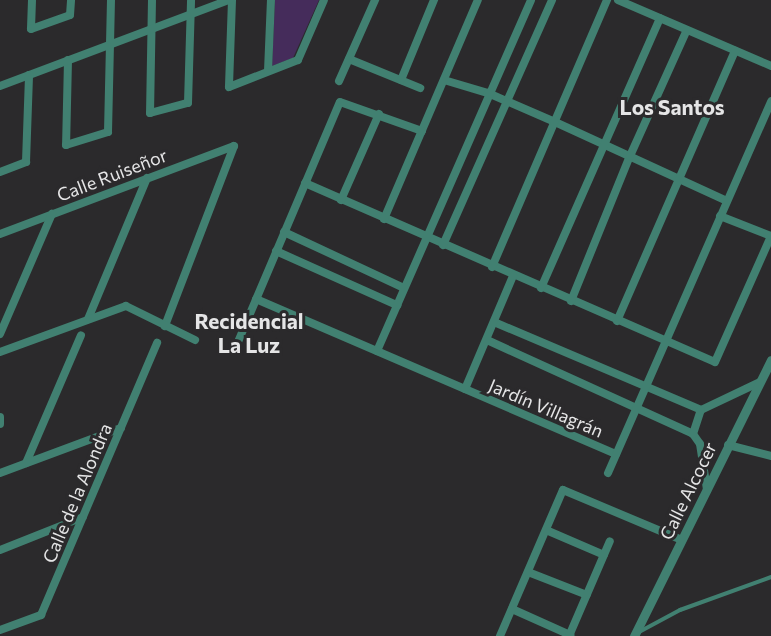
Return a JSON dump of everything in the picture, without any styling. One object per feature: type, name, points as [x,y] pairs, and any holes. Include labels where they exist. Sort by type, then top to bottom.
[{"type":"street","points":[[32,0],[31,29],[70,15],[71,0]]},
{"type":"street","points":[[68,60],[66,145],[108,132],[111,0]]},
{"type":"street","points":[[152,0],[150,113],[188,103],[191,0]]},
{"type":"street","points":[[0,86],[231,0],[229,87],[298,60],[324,0]]},
{"type":"street","points":[[268,71],[271,0]]},
{"type":"street","points":[[339,81],[375,0]]},
{"type":"street","points":[[401,80],[434,0]]},
{"type":"street","points":[[384,219],[478,0]]},
{"type":"street","points":[[377,351],[488,93],[531,0]]},
{"type":"street","points":[[443,245],[552,0]]},
{"type":"street","points":[[492,267],[607,0]]},
{"type":"street","points":[[618,0],[771,66]]},
{"type":"street","points":[[541,288],[660,18]]},
{"type":"street","points":[[571,301],[630,156],[687,30]]},
{"type":"street","points":[[617,321],[735,51]]},
{"type":"street","points":[[349,59],[420,88]]},
{"type":"street","points":[[0,172],[26,162],[29,75]]},
{"type":"street","points":[[444,80],[488,93],[727,201]]},
{"type":"street","points":[[235,349],[340,102],[422,131]]},
{"type":"street","points":[[608,473],[771,102]]},
{"type":"street","points":[[341,200],[379,114]]},
{"type":"street","name":"Calle Ruiseñor","points":[[0,234],[234,146],[165,326]]},
{"type":"street","points":[[88,320],[147,178]]},
{"type":"street","points":[[305,183],[425,238],[715,362],[771,236],[720,216]]},
{"type":"street","points":[[0,334],[52,214]]},
{"type":"street","points":[[284,232],[404,288]]},
{"type":"street","points":[[276,251],[397,305]]},
{"type":"street","points":[[465,389],[513,276]]},
{"type":"street","name":"Jardín Villagrán","points":[[256,299],[616,454]]},
{"type":"street","points":[[0,352],[126,306],[195,339]]},
{"type":"street","points":[[494,322],[701,410]]},
{"type":"street","points":[[26,463],[81,335]]},
{"type":"street","points":[[487,340],[636,406],[693,434],[700,444],[707,490]]},
{"type":"street","name":"Calle de la Alondra","points":[[0,630],[41,615],[157,342]]},
{"type":"street","name":"Calle Alcocer","points":[[635,635],[771,360]]},
{"type":"street","points":[[693,434],[701,410],[760,382]]},
{"type":"street","points":[[0,417],[0,424]]},
{"type":"street","points":[[0,473],[121,428]]},
{"type":"street","points":[[728,445],[771,456]]},
{"type":"street","points":[[500,636],[563,490],[682,540]]},
{"type":"street","points":[[0,550],[82,517]]},
{"type":"street","points":[[546,530],[604,555]]},
{"type":"street","points":[[512,609],[569,635],[610,541]]},
{"type":"street","points":[[528,572],[587,595]]},
{"type":"lane","points":[[635,635],[690,606],[771,577]]},
{"type":"shaded area","points":[[275,0],[319,0],[293,58],[272,66]]},
{"type":"district","name":"Los Santos","points":[[672,107]]},
{"type":"district","name":"Recidencial La Luz","points":[[249,333]]}]
